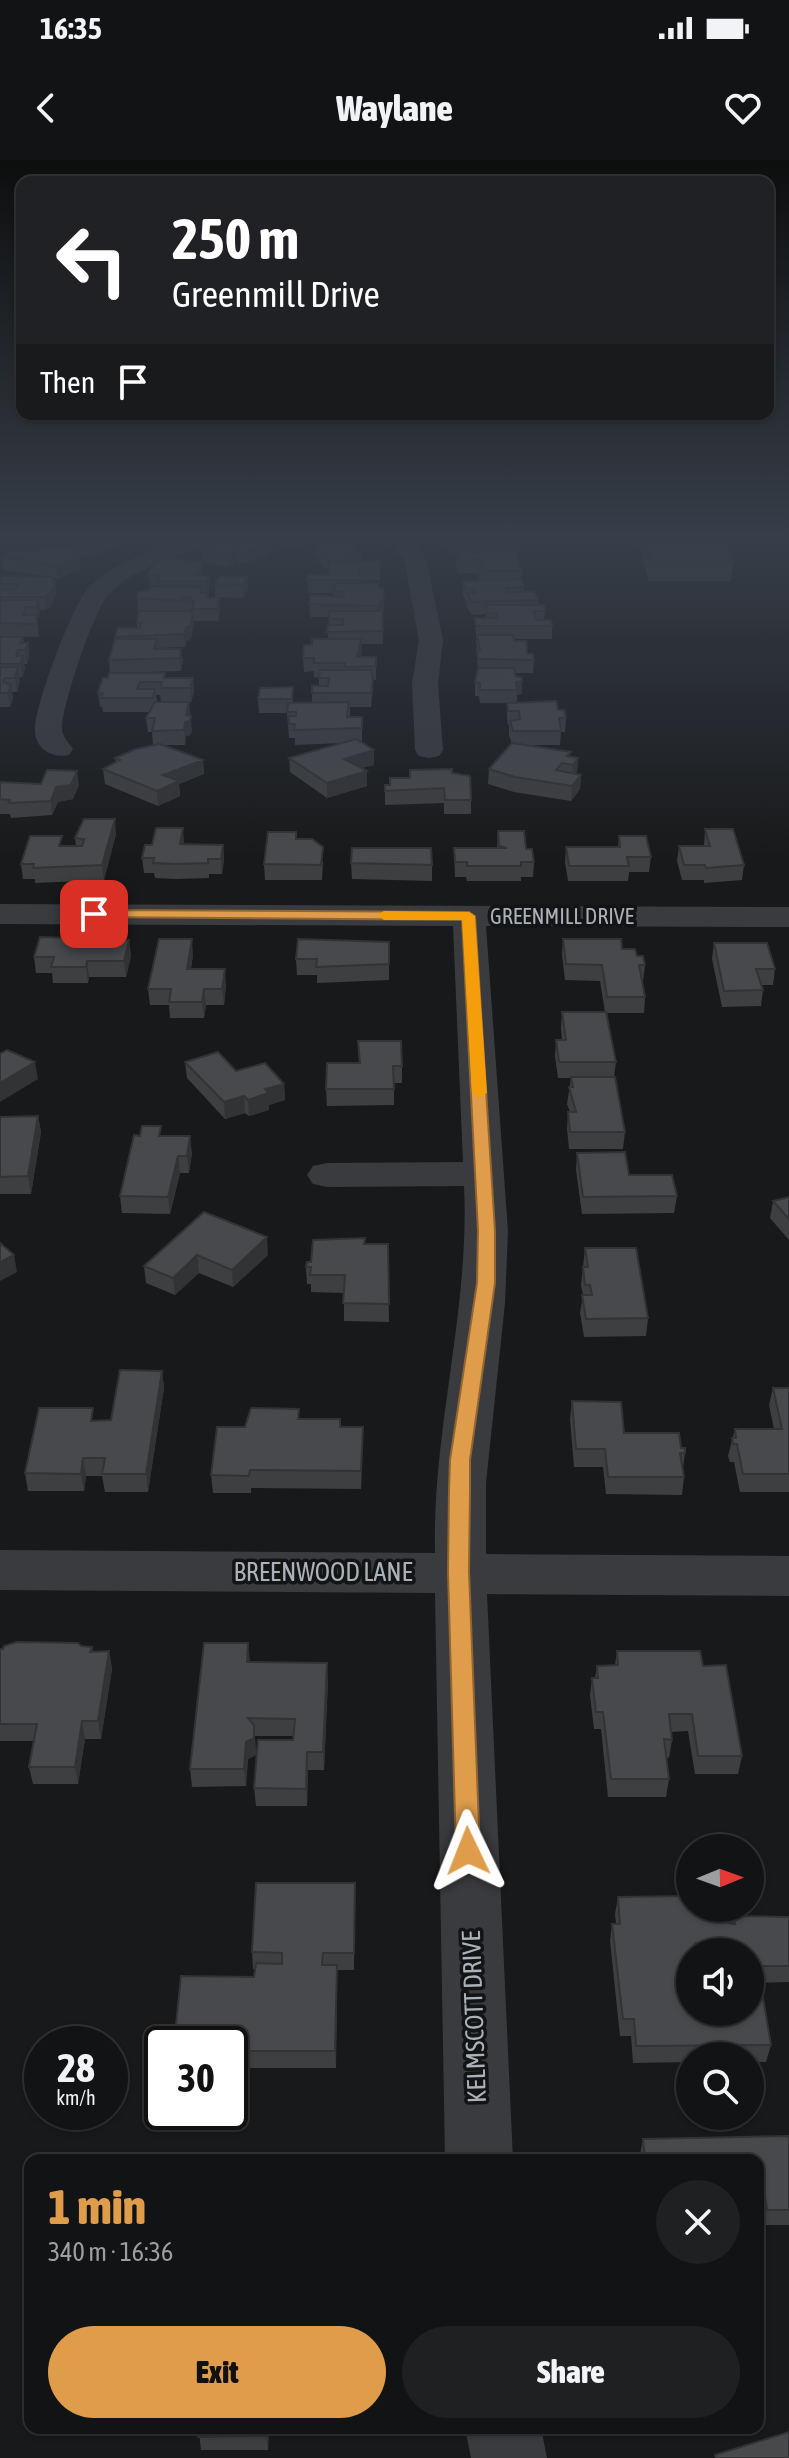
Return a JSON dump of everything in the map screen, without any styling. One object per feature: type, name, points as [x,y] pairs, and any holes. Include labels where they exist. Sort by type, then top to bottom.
[{"type":"street","points":[[59,749],[49,736],[52,708],[74,644]]},
{"type":"street","points":[[429,644],[425,684],[429,750]]},
{"type":"street","name":"GREENMILL DRIVE","points":[[0,914],[789,917]]},
{"type":"street","name":"KELMSCOTT DRIVE","points":[[469,916],[484,1174],[486,1283],[460,1460],[459,1572],[479,2154]]},
{"type":"street","points":[[327,1175],[484,1174]]},
{"type":"street","name":"BREENWOOD LANE","points":[[0,1570],[789,1576]]},
{"type":"street","points":[[504,2434],[509,2458]]},
{"type":"building","points":[[0,644],[27,644],[25,650],[18,650],[16,656],[23,656],[20,664],[0,664]]},
{"type":"building","points":[[114,644],[155,644],[154,649],[181,649],[180,658],[109,660]]},
{"type":"building","points":[[360,644],[357,657],[376,657],[376,666],[345,667],[345,663],[314,663],[314,658],[303,658],[304,645]]},
{"type":"building","points":[[479,644],[526,644],[527,654],[533,654],[534,660],[478,659],[477,650],[480,650]]},
{"type":"building","points":[[0,667],[18,667],[15,678],[5,678],[3,682],[11,685],[8,693],[0,693]]},
{"type":"building","points":[[478,668],[514,668],[515,676],[522,678],[522,681],[516,682],[517,690],[480,690],[480,683],[475,683]]},
{"type":"building","points":[[320,670],[371,670],[371,693],[312,693],[312,686],[328,686],[329,678],[319,678]]},
{"type":"building","points":[[109,673],[165,673],[164,678],[193,678],[190,688],[160,688],[162,682],[140,682],[137,689],[155,689],[153,698],[101,698],[103,693],[98,693],[103,678],[108,678]]},
{"type":"building","points":[[293,687],[292,699],[258,699],[260,688]]},
{"type":"building","points":[[556,701],[558,710],[564,710],[566,718],[559,718],[561,731],[513,731],[510,721],[520,719],[519,711],[508,711],[507,703]]},
{"type":"building","points":[[155,702],[189,702],[186,715],[191,716],[190,721],[185,722],[184,730],[152,731],[155,718],[146,718]]},
{"type":"building","points":[[349,702],[347,717],[362,717],[362,728],[294,730],[295,724],[289,724],[289,716],[296,716],[296,712],[287,712],[288,703]]},
{"type":"building","points":[[356,739],[374,750],[344,759],[367,771],[327,783],[289,758]]},
{"type":"building","points":[[512,743],[571,752],[567,756],[578,758],[573,765],[562,763],[556,770],[581,775],[572,786],[515,777],[489,769]]},
{"type":"building","points":[[160,744],[203,760],[163,775],[179,781],[157,791],[103,769],[120,760],[115,758]]},
{"type":"building","points":[[452,769],[452,773],[470,776],[471,800],[445,800],[444,788],[385,791],[385,785],[390,785],[390,778],[410,778],[410,770]]},
{"type":"building","points":[[47,770],[77,771],[71,785],[56,787],[51,801],[9,803],[10,800],[0,799],[0,782],[41,784]]},
{"type":"building","points":[[84,819],[115,819],[102,865],[33,868],[34,864],[21,864],[30,836],[62,836],[59,846],[82,846],[84,839],[75,838]]},
{"type":"building","points":[[156,828],[183,828],[180,844],[223,845],[221,859],[208,859],[208,863],[175,864],[153,863],[154,858],[142,858],[145,845],[152,845]]},
{"type":"building","points":[[705,829],[733,829],[744,865],[706,868],[705,865],[684,865],[679,846],[710,846]]},
{"type":"building","points":[[498,831],[524,831],[526,849],[532,849],[534,862],[521,862],[521,866],[467,866],[467,862],[455,862],[454,848],[507,848],[499,846]]},
{"type":"building","points":[[268,832],[296,832],[296,839],[312,839],[323,847],[321,865],[264,864]]},
{"type":"building","points":[[619,836],[646,836],[651,857],[627,857],[629,866],[569,866],[566,847],[620,847]]},
{"type":"building","points":[[352,848],[431,848],[432,865],[351,863]]},
{"type":"building","points":[[40,937],[129,940],[124,961],[87,961],[86,967],[51,967],[54,957],[34,957]]},
{"type":"building","points":[[159,939],[192,939],[187,969],[225,969],[222,989],[204,989],[202,1002],[169,1002],[171,989],[148,989]]},
{"type":"building","points":[[298,939],[389,942],[389,964],[316,967],[317,959],[296,959]]},
{"type":"building","points":[[563,939],[621,939],[622,949],[635,949],[637,956],[643,956],[645,965],[639,965],[645,997],[607,997],[602,965],[566,964]]},
{"type":"building","points":[[714,943],[767,943],[775,969],[756,969],[763,990],[724,991]]},
{"type":"building","points":[[562,1012],[606,1012],[616,1062],[559,1062],[556,1040],[566,1040]]},
{"type":"building","points":[[358,1041],[401,1041],[402,1066],[393,1066],[394,1089],[326,1089],[327,1063],[360,1063]]},
{"type":"building","points":[[7,1050],[35,1062],[0,1083],[0,1054]]},
{"type":"building","points":[[218,1052],[236,1071],[265,1063],[284,1084],[265,1089],[268,1093],[248,1100],[244,1096],[224,1102],[185,1062]]},
{"type":"building","points":[[571,1077],[615,1077],[625,1132],[570,1132],[568,1112],[576,1112],[569,1087],[573,1087]]},
{"type":"building","points":[[38,1116],[28,1176],[0,1177],[0,1117]]},
{"type":"building","points":[[142,1126],[161,1126],[159,1136],[190,1136],[187,1156],[178,1156],[168,1197],[120,1196],[134,1135],[140,1136]]},
{"type":"building","points":[[625,1152],[629,1175],[672,1175],[677,1196],[583,1197],[577,1153]]},
{"type":"building","points":[[789,1197],[789,1219],[773,1201]]},
{"type":"building","points":[[204,1212],[267,1237],[232,1270],[197,1255],[173,1278],[144,1266]]},
{"type":"building","points":[[365,1238],[364,1244],[388,1244],[389,1304],[343,1303],[345,1275],[310,1275],[311,1267],[306,1267],[307,1262],[311,1262],[313,1240]]},
{"type":"building","points":[[0,1243],[14,1255],[0,1262]]},
{"type":"building","points":[[585,1248],[636,1248],[648,1318],[586,1319],[582,1295],[592,1295],[590,1285],[585,1285],[583,1267],[588,1267]]},
{"type":"building","points":[[120,1370],[162,1371],[146,1474],[102,1474],[105,1458],[83,1458],[81,1474],[25,1473],[39,1408],[93,1408],[91,1421],[111,1420]]},
{"type":"building","points":[[773,1388],[789,1388],[789,1474],[743,1474],[737,1444],[733,1444],[735,1429],[782,1429]]},
{"type":"building","points":[[572,1401],[621,1402],[624,1433],[679,1433],[681,1448],[685,1448],[685,1453],[680,1453],[684,1477],[608,1477],[605,1449],[576,1449]]},
{"type":"building","points":[[251,1408],[299,1409],[298,1419],[340,1419],[340,1427],[363,1427],[361,1471],[250,1470],[249,1476],[211,1475],[217,1427],[245,1427]]},
{"type":"building","points":[[17,1642],[78,1643],[92,1647],[90,1652],[109,1651],[98,1721],[82,1721],[75,1767],[29,1767],[37,1724],[0,1724],[0,1649]]},
{"type":"building","points":[[204,1643],[248,1643],[247,1662],[327,1663],[323,1752],[307,1752],[306,1789],[254,1788],[258,1740],[293,1740],[295,1719],[248,1718],[254,1725],[254,1738],[246,1742],[244,1769],[190,1769]]},
{"type":"building","points":[[617,1651],[700,1651],[703,1666],[726,1665],[742,1756],[698,1756],[692,1714],[669,1714],[672,1740],[664,1739],[669,1779],[611,1779],[603,1712],[596,1712],[592,1678],[598,1678],[597,1666],[618,1665]]},
{"type":"building","points":[[256,1883],[355,1883],[354,1953],[323,1953],[322,1965],[337,1965],[335,2051],[248,2051],[248,2026],[176,2026],[181,1976],[254,1977],[256,1963],[282,1964],[282,1953],[252,1952]]},
{"type":"building","points":[[676,1896],[676,1922],[735,1924],[764,1922],[764,1917],[789,1917],[789,1966],[764,1966],[764,1938],[676,1938],[676,2026],[764,2026],[764,2004],[771,2045],[764,2045],[764,2042],[676,2042],[676,2046],[636,2046],[634,2019],[623,2019],[612,1924],[620,1924],[618,1897]]},
{"type":"building","points":[[789,2136],[789,2210],[767,2210],[764,2154],[644,2154],[643,2139]]},
{"type":"building","points":[[789,2432],[789,2458],[716,2458],[715,2455]]},
{"type":"building","points":[[198,2434],[266,2434],[266,2436],[198,2437]]},
{"type":"slow traffic","points":[[384,915],[469,916],[479,1093]]},
{"type":"route","points":[[94,914],[469,916],[487,1231],[486,1283],[460,1460],[459,1490],[468,1851]]}]
